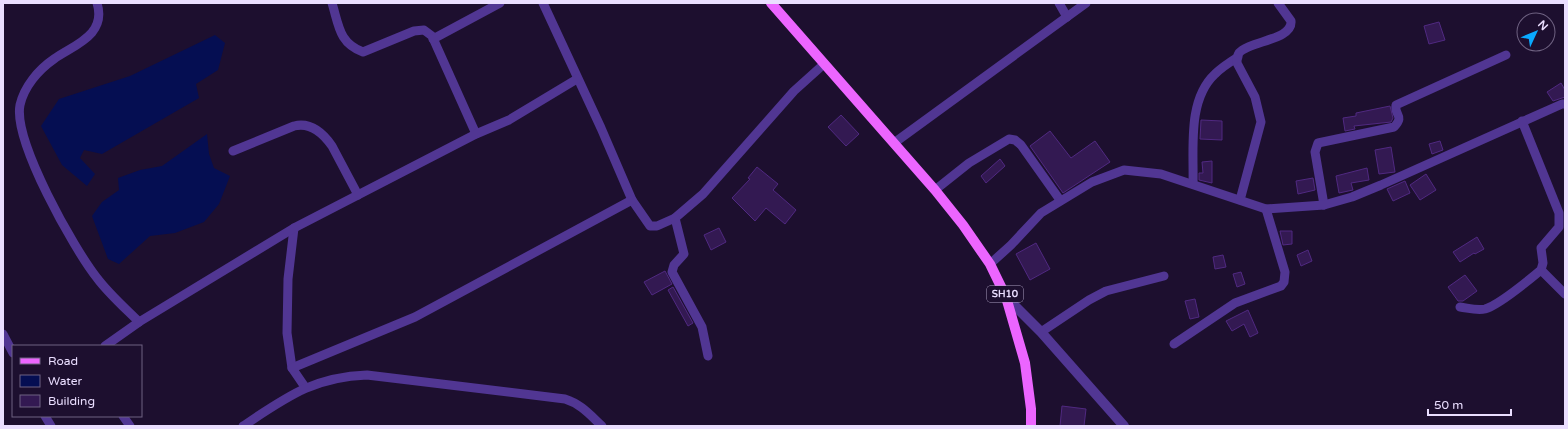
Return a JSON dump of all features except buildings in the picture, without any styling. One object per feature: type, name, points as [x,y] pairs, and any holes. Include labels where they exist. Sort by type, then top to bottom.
[{"type":"main road","name":"SH10","points":[[771,3],[932,186],[963,225],[990,264],[1006,297],[1025,363],[1031,409],[1031,426]]},
{"type":"street","points":[[97,3],[99,20],[94,31],[83,42],[52,60],[33,78],[20,105],[21,120],[27,148],[61,222],[97,278],[139,322]]},
{"type":"street","points":[[332,3],[342,36],[353,48],[363,52],[414,31],[424,30],[433,39],[476,134]]},
{"type":"street","points":[[433,39],[500,3]]},
{"type":"street","points":[[543,3],[601,128],[632,200],[650,226],[657,226],[675,218],[703,194],[794,91],[824,64]]},
{"type":"street","points":[[1058,3],[1067,17]]},
{"type":"street","points":[[894,143],[1086,3]]},
{"type":"street","points":[[1240,200],[1261,122],[1255,97],[1237,62],[1239,53],[1245,49],[1284,33],[1290,28],[1291,21],[1278,3]]},
{"type":"street","points":[[1324,204],[1315,152],[1318,143],[1394,127],[1400,122],[1395,108],[1396,105],[1506,55]]},
{"type":"street","points":[[1193,184],[1195,118],[1199,99],[1207,84],[1215,74],[1238,57]]},
{"type":"street","points":[[106,345],[139,322],[294,228],[476,134],[509,120],[577,79]]},
{"type":"street","points":[[990,264],[1041,213],[1060,200],[1092,182],[1124,170],[1161,174],[1266,209],[1324,204],[1352,197],[1381,185],[1522,121],[1565,104]]},
{"type":"street","points":[[1460,307],[1485,309],[1494,305],[1541,270],[1543,263],[1541,248],[1563,223],[1522,121]]},
{"type":"street","points":[[233,151],[294,126],[301,124],[310,126],[319,132],[329,142],[358,195]]},
{"type":"street","points":[[932,186],[1009,139],[1015,140],[1021,146],[1060,200]]},
{"type":"street","points":[[292,368],[415,317],[632,200]]},
{"type":"street","points":[[1174,344],[1235,303],[1280,286],[1284,282],[1284,272],[1266,209]]},
{"type":"street","points":[[675,218],[684,254],[674,265],[672,272],[702,327],[708,356]]},
{"type":"street","points":[[294,228],[288,278],[286,311],[287,333],[292,368],[305,387]]},
{"type":"street","points":[[1541,270],[1565,294]]},
{"type":"street","points":[[1041,332],[1089,300],[1106,291],[1164,276]]},
{"type":"street","points":[[1006,297],[1041,332],[1124,426]]},
{"type":"street","points":[[3,334],[12,351]]},
{"type":"street","points":[[243,426],[305,387],[332,378],[367,375],[565,400],[584,409],[602,426]]},
{"type":"street","points":[[46,417],[51,426]]},
{"type":"street","points":[[124,417],[130,426]]},
{"type":"water","points":[[215,35],[225,43],[218,70],[196,84],[199,98],[102,154],[84,150],[80,158],[95,174],[87,186],[62,165],[41,126],[59,99],[130,76]]},
{"type":"water","points":[[207,134],[209,154],[214,168],[230,176],[219,204],[204,222],[175,233],[150,236],[119,264],[108,259],[92,216],[102,202],[119,190],[118,178],[140,170],[162,166]]}]
